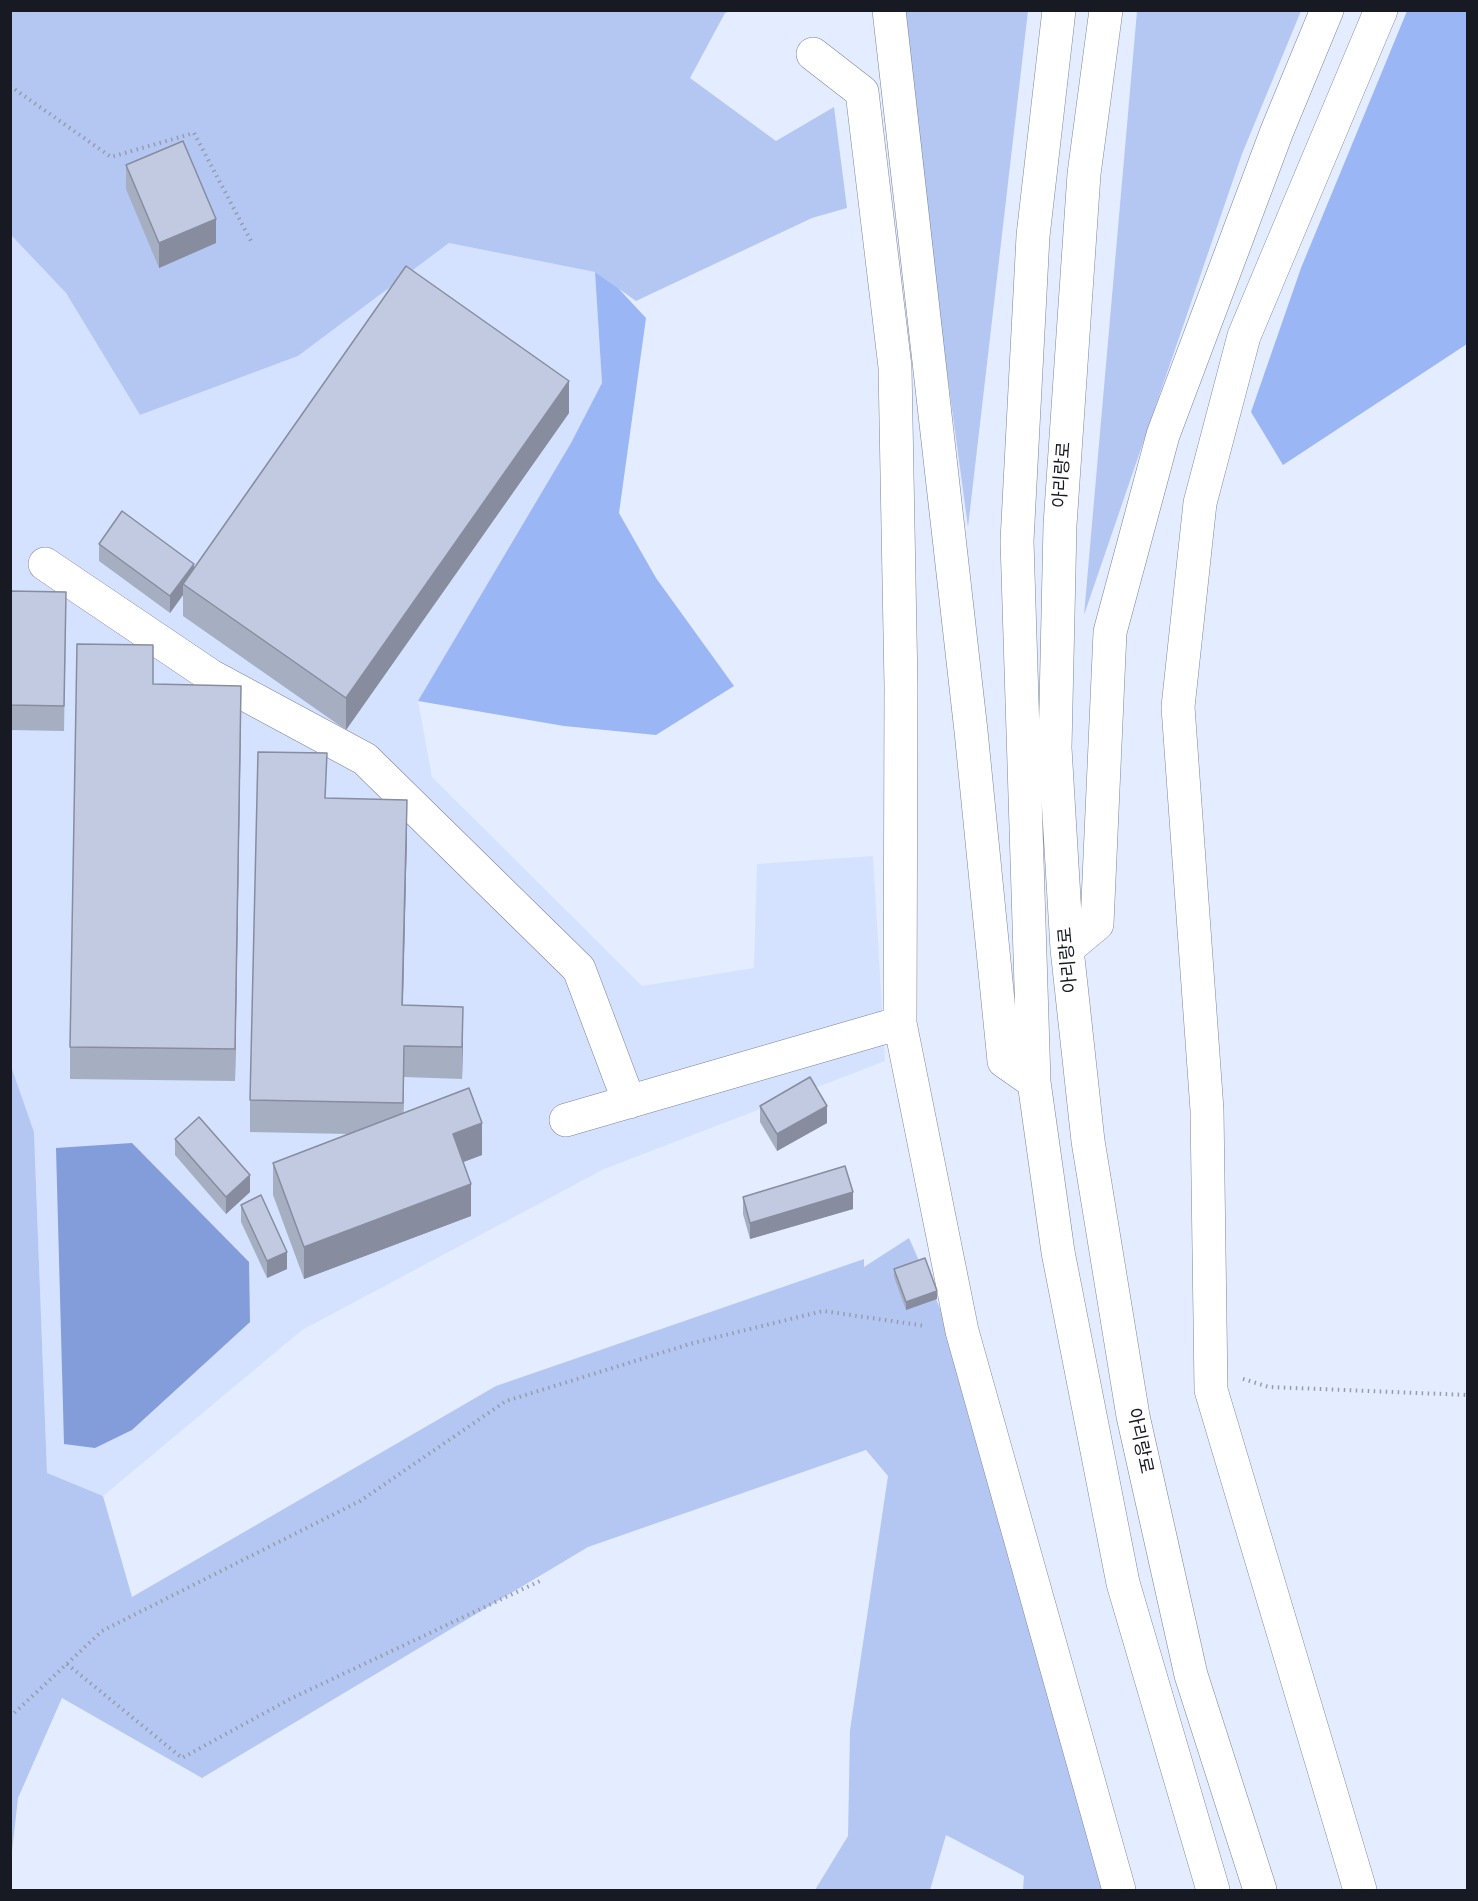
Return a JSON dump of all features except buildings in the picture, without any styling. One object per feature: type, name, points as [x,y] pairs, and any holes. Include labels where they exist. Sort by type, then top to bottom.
[{"type":"main road","points":[[889,10],[971,731],[1004,1061],[1034,1082]]},
{"type":"main road","name":"아리랑로","points":[[1059,10],[1033,236],[1017,541],[1034,1082],[1058,1252],[1123,1583],[1213,1890]]},
{"type":"main road","name":"아리랑로","points":[[1106,10],[1083,174],[1060,525],[1055,748],[1066,950],[1088,1141],[1133,1416],[1191,1675],[1260,1890]]},
{"type":"main road","points":[[1066,950],[1097,924],[1110,632],[1163,435],[1277,131],[1327,10]]},
{"type":"main road","points":[[1360,1890],[1211,1390],[1207,1110],[1178,707],[1200,503],[1244,336],[1381,10]]},
{"type":"main road","points":[[813,54],[862,92],[895,368],[901,686],[900,1023],[962,1331],[1119,1890]]},
{"type":"main road","points":[[45,564],[211,676],[365,759],[579,969],[629,1102]]},
{"type":"main road","points":[[566,1120],[900,1023]]},
{"type":"path","points":[[10,86],[111,157],[194,133],[252,243]]},
{"type":"path","points":[[10,1717],[102,1631],[360,1501],[506,1401],[693,1343],[823,1311],[962,1331]]},
{"type":"path","points":[[1210,1369],[1269,1387],[1467,1395]]},
{"type":"path","points":[[67,1664],[182,1758],[290,1699],[542,1580]]},
{"type":"shaded area","points":[[11,10],[731,11],[725,13],[690,78],[776,141],[834,107],[847,208],[812,218],[636,301],[595,272],[449,243],[298,356],[140,415],[66,293],[11,235]]},
{"type":"shaded area","points":[[898,11],[1028,11],[968,527]]},
{"type":"shaded area","points":[[1137,11],[1301,11],[1242,154],[1084,615]]},
{"type":"shaded area","points":[[1407,11],[1467,11],[1467,344],[1283,465],[1251,412],[1301,268]]},
{"type":"shaded area","points":[[11,235],[66,293],[140,415],[298,356],[449,243],[595,272],[602,383],[571,443],[418,701],[432,777],[642,986],[754,968],[757,864],[873,856],[885,1061],[604,1169],[302,1330],[103,1496],[47,1474],[34,1132],[11,1066]]},
{"type":"shaded area","points":[[595,272],[618,288],[646,318],[619,513],[656,578],[734,686],[656,735],[564,726],[418,701],[571,443],[602,383]]},
{"type":"shaded area","points":[[11,1066],[34,1132],[47,1473],[103,1496],[132,1597],[496,1386],[864,1259],[864,1267],[909,1238],[954,1340],[1113,1890],[1023,1890],[1024,1876],[946,1835],[930,1890],[815,1890],[848,1836],[850,1730],[888,1476],[866,1450],[588,1547],[202,1778],[62,1698],[18,1798],[11,1860]]},
{"type":"shaded area","points":[[132,1143],[249,1262],[250,1322],[132,1430],[95,1448],[64,1444],[56,1148]]}]
